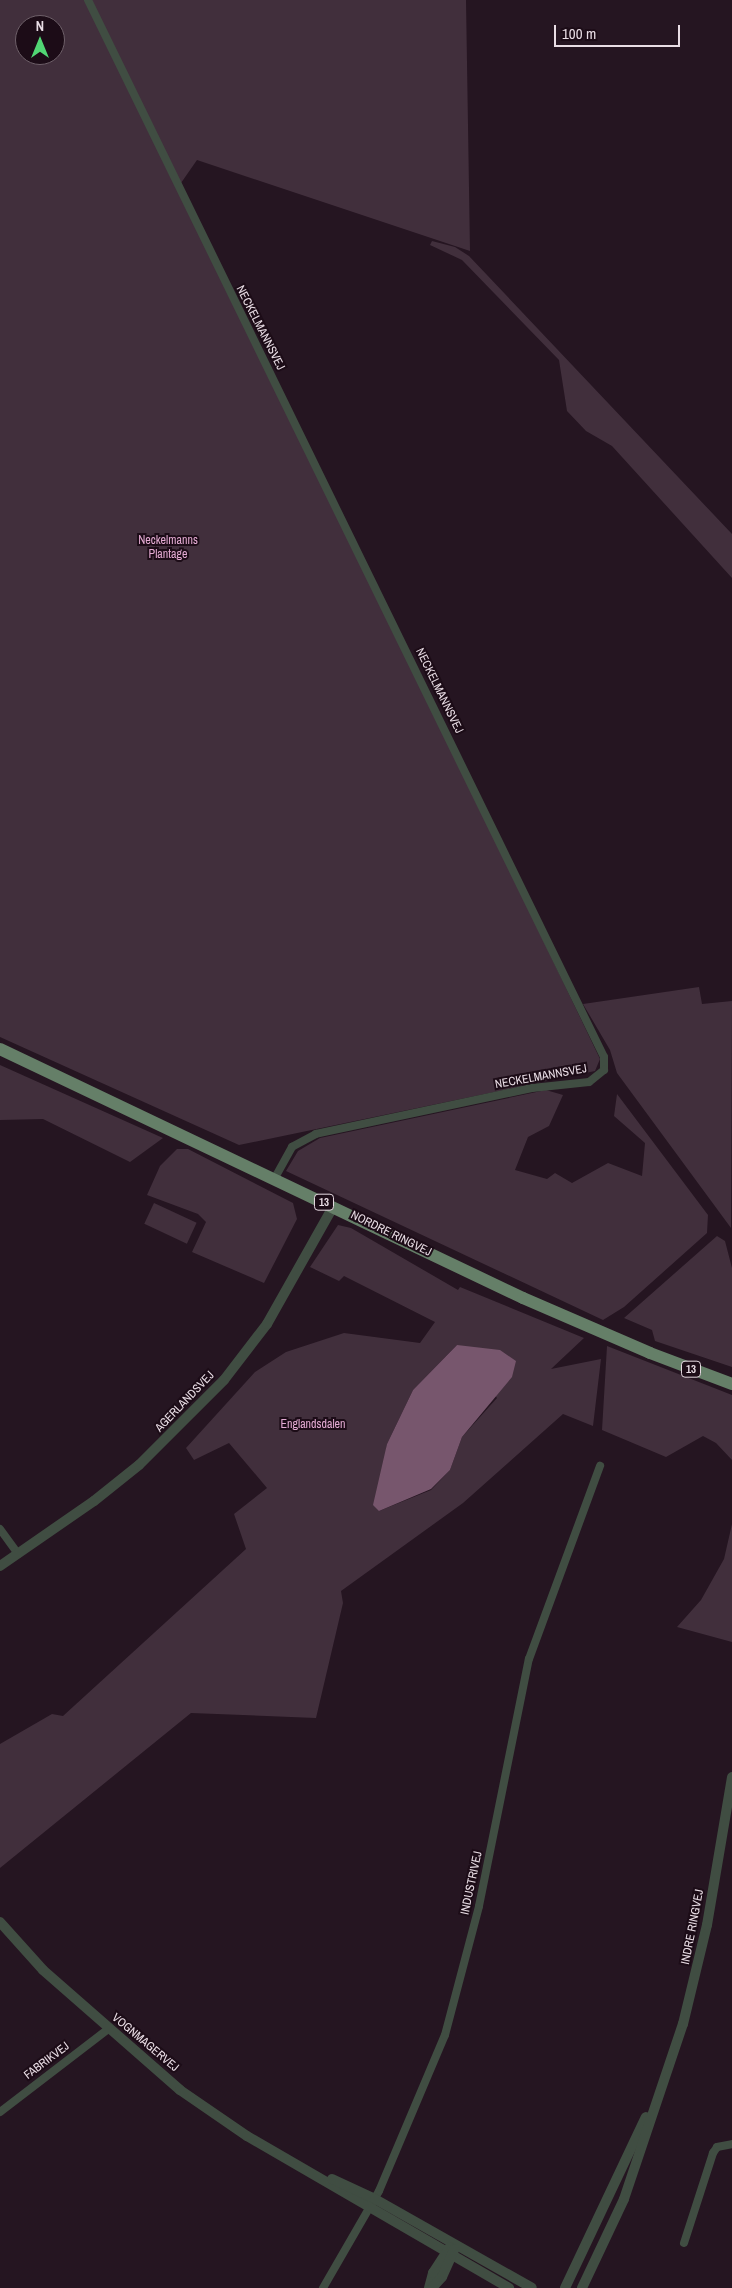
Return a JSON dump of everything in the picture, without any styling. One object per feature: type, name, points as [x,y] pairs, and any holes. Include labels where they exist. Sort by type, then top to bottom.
[{"type":"main road","name":"NORDRE RINGVEJ","points":[[0,1049],[334,1206],[523,1298],[650,1353],[732,1384]]},
{"type":"main road","name":"13","points":[[650,1353],[732,1375]]},
{"type":"street","name":"NECKELMANNSVEJ","points":[[88,0],[604,1057],[604,1070],[589,1082],[532,1088],[316,1134],[292,1147],[274,1179]]},
{"type":"street","name":"AGERLANDSVEJ","points":[[0,1566],[94,1501],[139,1465],[224,1380],[267,1324],[334,1206]]},
{"type":"street","name":"INDUSTRIVEJ","points":[[322,2288],[372,2204],[423,2093],[456,2002],[529,1659],[600,1466]]},
{"type":"street","points":[[0,1529],[18,1554]]},
{"type":"street","name":"INDRE RINGVEJ","points":[[583,2286],[624,2199],[665,2077],[698,1968],[732,1777]]},
{"type":"street","name":"VOGNMAGERVEJ","points":[[0,1922],[42,1970],[180,2090],[247,2136],[372,2204],[455,2244],[532,2288]]},
{"type":"street","name":"FABRIKVEJ","points":[[0,2112],[108,2029]]},
{"type":"street","name":"INDRE RINGVEJ","points":[[565,2288],[665,2077]]},
{"type":"street","points":[[684,2243],[713,2153],[717,2147],[732,2144]]},
{"type":"street","name":"VOGNMAGERVEJ","points":[[372,2204],[449,2254],[509,2288]]},
{"type":"street","points":[[430,2288],[455,2244]]},
{"type":"green space","name":"Neckelmanns Plantage","points":[[0,0],[466,0],[470,251],[197,160],[181,183],[600,1059],[595,1071],[239,1145],[0,1037]]},
{"type":"green space","points":[[432,241],[455,247],[469,256],[732,534],[732,578],[612,446],[586,431],[567,411],[559,360],[462,260],[430,245]]},
{"type":"green space","points":[[699,987],[702,1004],[732,1001],[731,1228],[617,1073],[610,1050],[583,1004]]},
{"type":"green space","points":[[0,1065],[163,1138],[130,1162],[43,1119],[0,1120]]},
{"type":"green space","points":[[546,1090],[563,1095],[549,1126],[528,1137],[515,1170],[547,1179],[555,1173],[572,1183],[608,1163],[642,1176],[645,1143],[614,1116],[617,1094],[708,1215],[707,1233],[624,1307],[603,1320],[286,1171],[298,1151],[320,1138]]},
{"type":"green space","points":[[177,1149],[188,1149],[293,1203],[297,1219],[264,1283],[192,1252],[206,1222],[198,1214],[147,1195],[160,1166]]},
{"type":"green space","points":[[154,1203],[197,1223],[187,1244],[144,1224]]},
{"type":"green space","name":"Englandsdalen","points":[[338,1225],[351,1228],[458,1290],[460,1287],[584,1338],[551,1369],[601,1359],[593,1426],[563,1414],[463,1503],[341,1591],[343,1603],[316,1718],[191,1713],[0,1868],[0,1744],[52,1714],[63,1716],[246,1549],[234,1514],[267,1488],[229,1443],[194,1460],[186,1448],[255,1372],[286,1352],[344,1333],[420,1343],[435,1322],[344,1276],[339,1281],[310,1267]],"holes":[[[457,1345],[497,1398],[462,1437],[450,1470],[431,1490],[379,1511],[387,1444],[413,1390]]]},
{"type":"green space","points":[[717,1236],[725,1241],[732,1268],[732,1367],[655,1341],[652,1330],[624,1318]]},
{"type":"green space","points":[[607,1346],[732,1395],[732,1460],[716,1443],[703,1436],[666,1457],[602,1430]]},
{"type":"green space","points":[[732,1524],[732,1642],[677,1627],[701,1600],[724,1559]]},
{"type":"shaded area","points":[[457,1345],[500,1350],[516,1361],[512,1377],[462,1437],[450,1470],[431,1489],[379,1511],[373,1505],[387,1444],[413,1390]]}]
